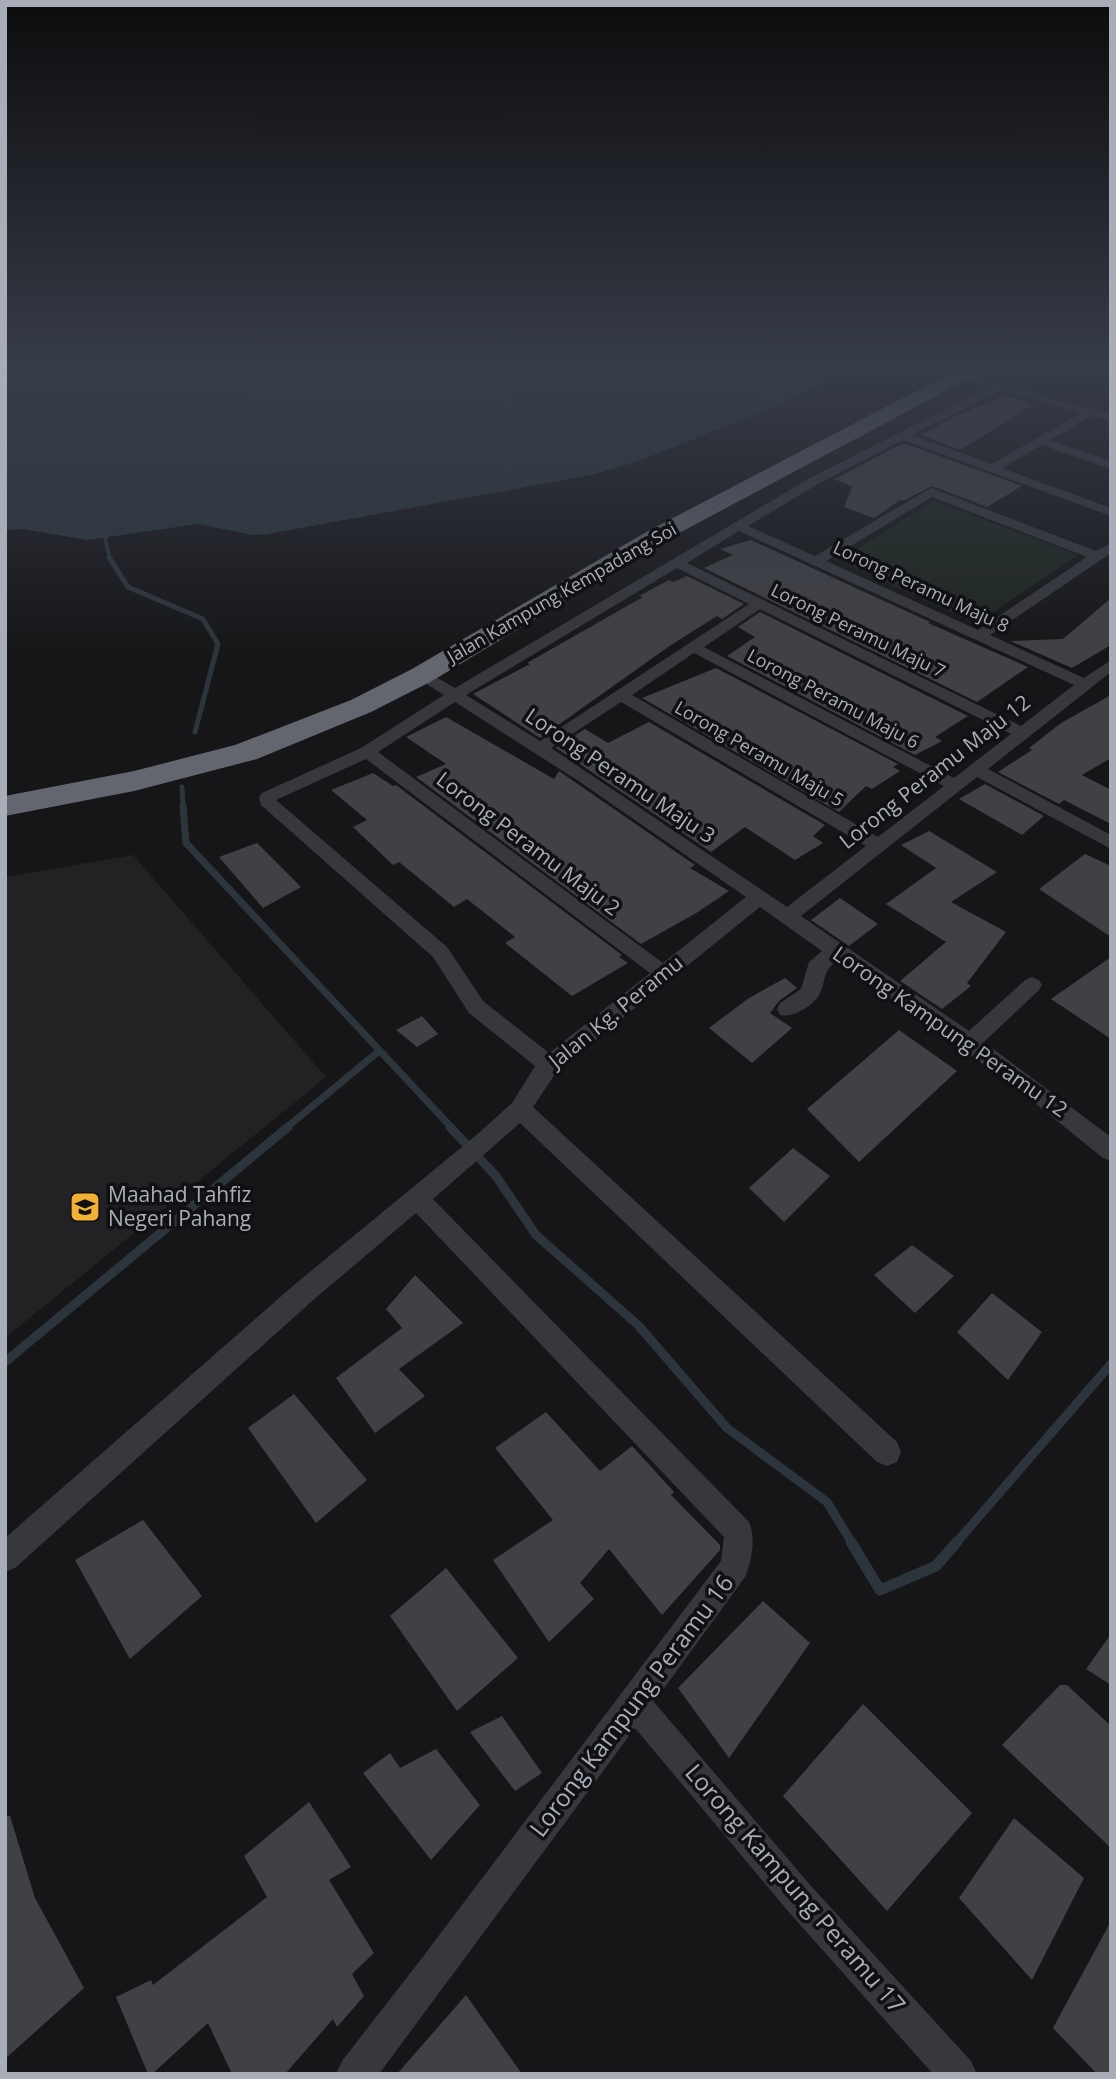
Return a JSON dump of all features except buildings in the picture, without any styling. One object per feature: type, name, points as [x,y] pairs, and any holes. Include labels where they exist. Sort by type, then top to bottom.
[{"type":"highway","name":"Jalan Kampung Kempadang Soi","points":[[239,744],[274,725],[380,678],[751,463]]},
{"type":"highway","points":[[758,463],[760,469],[788,467]]},
{"type":"highway","name":"Jalan Kampung Kempadang Soi","points":[[168,765],[325,723],[422,675],[656,537],[795,463]]},
{"type":"highway","points":[[5,789],[168,765]]},
{"type":"highway","points":[[5,806],[168,765]]},
{"type":"street","points":[[549,1065],[493,1023],[474,1004],[452,966],[439,952],[267,802],[268,797],[367,752],[456,695],[816,480],[850,463]]},
{"type":"street","points":[[980,463],[1111,512]]},
{"type":"street","points":[[994,468],[1003,463]]},
{"type":"street","points":[[817,561],[932,492],[1097,556]]},
{"type":"street","name":"Lorong Peramu Maju 8","points":[[740,527],[1085,684]]},
{"type":"street","points":[[980,635],[1111,547]]},
{"type":"street","name":"Lorong Peramu Maju 7","points":[[677,563],[1022,733]]},
{"type":"street","points":[[539,749],[759,604]]},
{"type":"street","name":"Lorong Peramu Maju 6","points":[[693,647],[955,785]]},
{"type":"street","name":"Lorong Peramu Maju 12","points":[[787,916],[1111,664]]},
{"type":"street","name":"Lorong Peramu Maju 3","points":[[422,675],[539,749],[787,916]]},
{"type":"street","name":"Lorong Peramu Maju 5","points":[[621,695],[878,845]]},
{"type":"street","name":"Lorong Peramu Maju 2","points":[[367,752],[663,972]]},
{"type":"street","points":[[976,769],[1111,843]]},
{"type":"street","name":"Jalan Kg. Peramu","points":[[5,1558],[303,1293],[488,1139],[520,1109],[549,1065],[759,897]]},
{"type":"street","name":"Lorong Kampung Peramu 12","points":[[787,916],[969,1044],[1111,1150]]},
{"type":"street","points":[[787,1009],[810,993],[816,967],[835,951]]},
{"type":"street","points":[[969,1044],[1032,985]]},
{"type":"street","points":[[520,1109],[887,1452]]},
{"type":"street","name":"Lorong Kampung Peramu 16","points":[[355,2074],[435,1972],[735,1567],[739,1532],[418,1199]]},
{"type":"street","name":"Lorong Kampung Peramu 17","points":[[634,1703],[799,1898],[958,2074]]},
{"type":"shaded area","points":[[5,463],[631,463],[596,474],[268,534],[253,535],[198,524],[87,540],[23,529],[5,530]]},
{"type":"shaded area","points":[[934,501],[1078,555],[976,624],[839,560]]},
{"type":"shaded area","name":"Maahad Tahfiz Negeri Pahang","points":[[133,855],[326,1077],[5,1338],[5,877]]},
{"type":"waterway","points":[[110,558],[105,539],[111,532]]},
{"type":"waterway","points":[[110,558],[128,587],[203,619],[218,644],[195,732]]},
{"type":"waterway","points":[[182,787],[183,807]]},
{"type":"waterway","points":[[183,806],[186,843],[452,1128]]},
{"type":"waterway","points":[[286,1128],[379,1051]]},
{"type":"waterway","points":[[5,1362],[288,1127]]},
{"type":"waterway","points":[[450,1127],[496,1176],[536,1235],[638,1325],[727,1428],[827,1502],[852,1543]]},
{"type":"waterway","points":[[956,1543],[1111,1364]]},
{"type":"waterway","points":[[851,1542],[880,1590],[936,1566],[957,1542]]},
{"type":"place","name":"Maahad Tahfiz Negeri Pahang","points":[[85,1207]]}]
